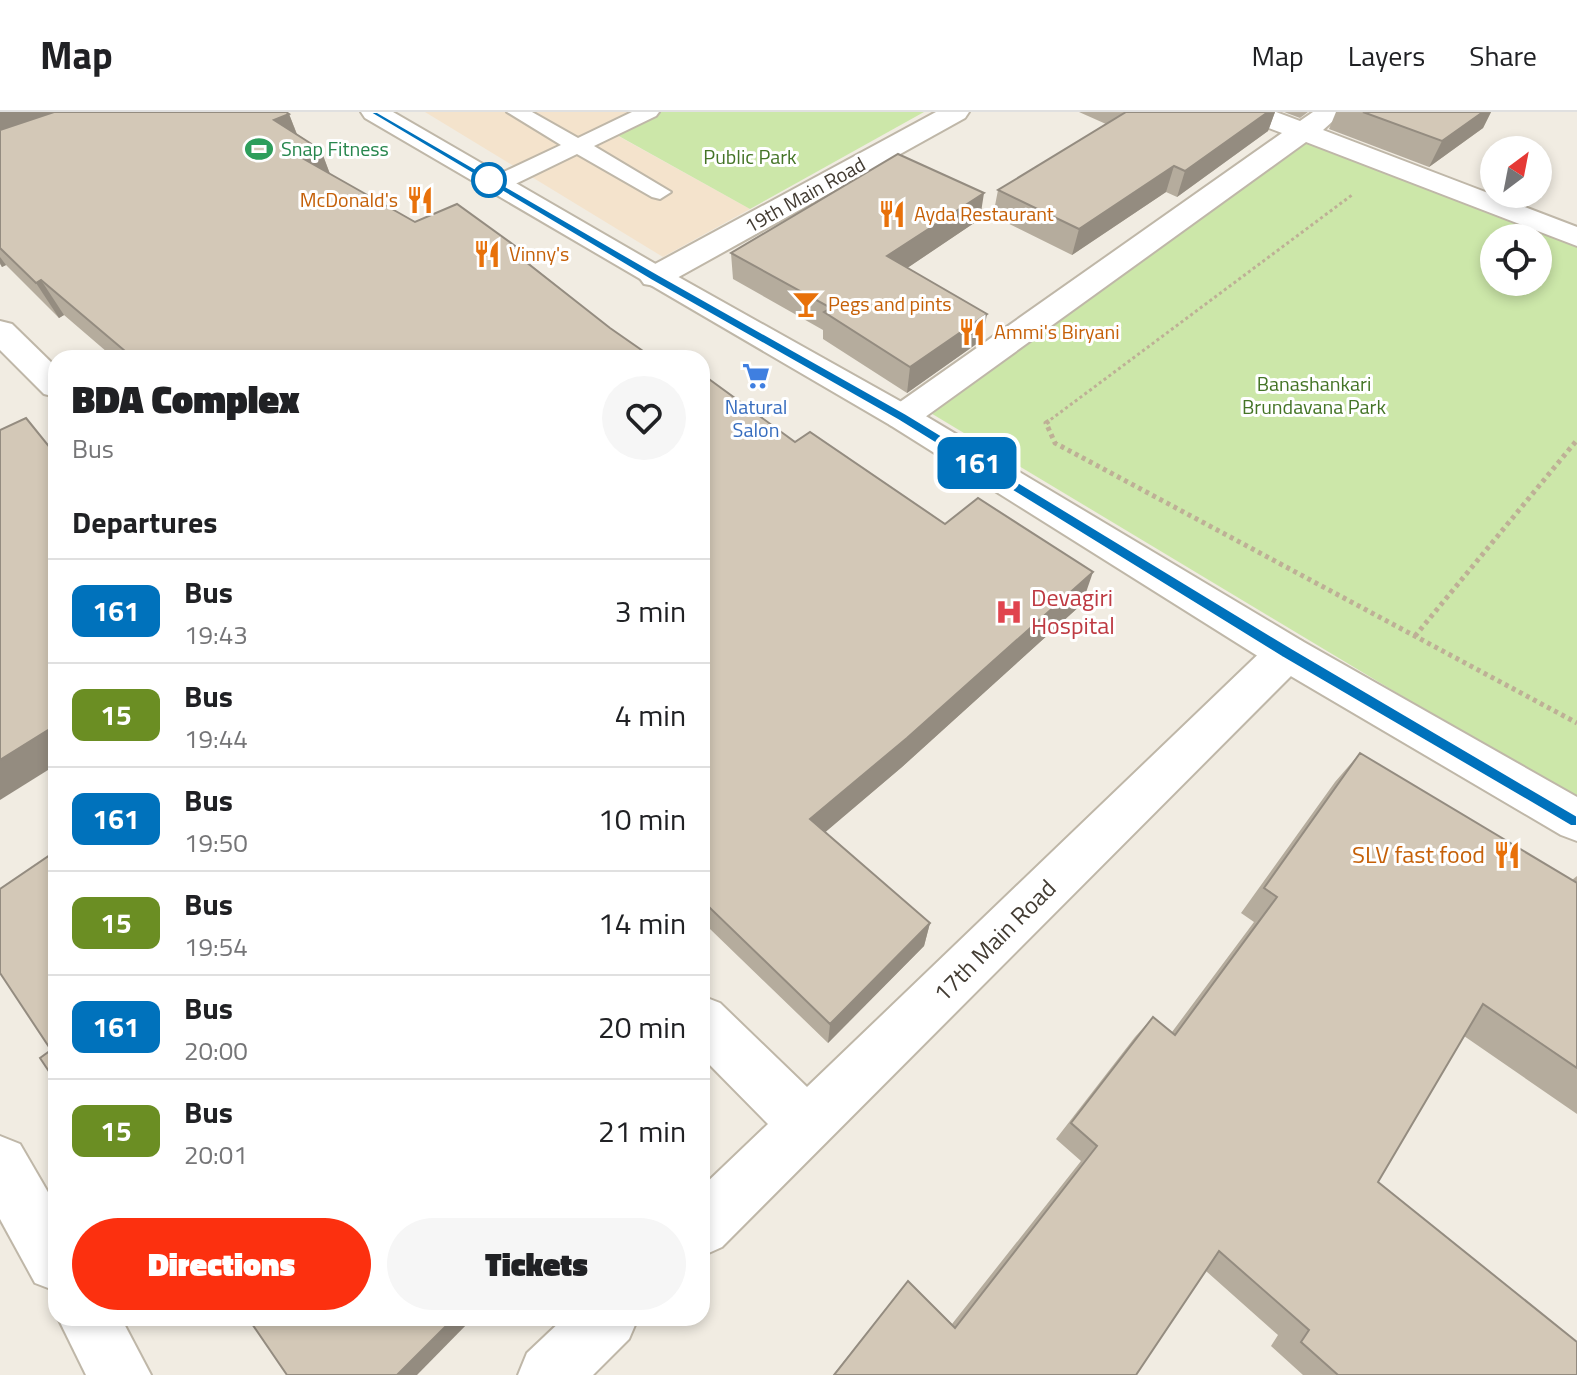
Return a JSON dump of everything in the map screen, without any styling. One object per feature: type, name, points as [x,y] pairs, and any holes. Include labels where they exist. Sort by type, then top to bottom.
[{"type":"street","points":[[374,112],[902,417],[1287,653],[1577,821]]},
{"type":"street","name":"19th Main Road","points":[[655,277],[956,112]]},
{"type":"street","points":[[1252,112],[1577,237]]},
{"type":"street","points":[[902,417],[1330,112]]},
{"type":"street","points":[[0,331],[48,378]]},
{"type":"street","name":"17th Main Road","points":[[710,1219],[1287,653]]},
{"type":"street","points":[[710,1029],[808,1125]]},
{"type":"street","points":[[0,1164],[48,1248]]},
{"type":"street","points":[[92,1326],[120,1375]]},
{"type":"street","points":[[549,1375],[600,1326]]},
{"type":"lane","points":[[517,112],[660,192]]},
{"type":"lane","points":[[497,184],[649,112]]},
{"type":"path","points":[[1356,192],[1046,423],[1055,443],[1577,723]]},
{"type":"path","points":[[1415,636],[1577,440]]},
{"type":"shaded area","points":[[425,112],[646,112],[609,131],[750,209],[663,257]]},
{"type":"green space","name":"Public Park","points":[[646,112],[924,112],[750,209],[608,130]]},
{"type":"green space","name":"Banashankari Brundavana Park","points":[[1305,133],[1480,202],[1480,208],[1494,208],[1534,224],[1480,224],[1480,296],[1552,296],[1552,231],[1577,241],[1577,801],[929,412]]},
{"type":"building","points":[[54,112],[286,112],[289,114],[274,120],[321,150],[302,158],[415,222],[457,204],[518,248],[512,251],[642,350],[124,350],[41,280],[36,283],[0,248],[0,130]]},
{"type":"building","points":[[1126,112],[1268,112],[1185,171],[1174,166],[1079,229],[998,190]]},
{"type":"building","points":[[1363,112],[1483,112],[1442,141]]},
{"type":"building","points":[[898,154],[984,193],[887,256],[987,314],[910,367],[824,312],[831,308],[731,253]]},
{"type":"building","points":[[710,380],[795,442],[810,432],[945,524],[978,498],[1093,572],[907,738],[810,819],[930,923],[830,1024],[710,908]]},
{"type":"building","points":[[26,418],[48,445],[48,730],[0,760],[0,430]]},
{"type":"building","points":[[1360,753],[1577,883],[1577,1068],[1483,1004],[1378,1182],[1577,1342],[1577,1375],[1338,1375],[1301,1342],[1309,1330],[1219,1251],[1136,1375],[834,1375],[908,1281],[955,1328],[1097,1146],[1071,1123],[1153,1017],[1175,1035],[1277,897],[1264,888]]},
{"type":"building","points":[[48,856],[48,1045],[0,973],[0,889]]},
{"type":"building","points":[[48,1052],[48,1070],[40,1058]]},
{"type":"building","points":[[253,1326],[446,1326],[397,1375],[287,1375]]},
{"type":"bus line","name":"161","points":[[374,112],[902,417],[1287,653],[1577,821]]},
{"type":"place","name":"Snap Fitness","points":[[259,149]]},
{"type":"place","name":"McDonald's","points":[[420,200]]},
{"type":"place","name":"Ayda Restaurant","points":[[892,214]]},
{"type":"place","name":"Vinny's","points":[[487,254]]},
{"type":"place","name":"Pegs and pints","points":[[806,304]]},
{"type":"place","name":"Ammi's Biryani","points":[[972,332]]},
{"type":"place","name":"Natural Salon","points":[[756,376]]},
{"type":"place","name":"Devagiri Hospital","points":[[1009,612]]},
{"type":"place","name":"SLV fast food","points":[[1507,855]]}]
